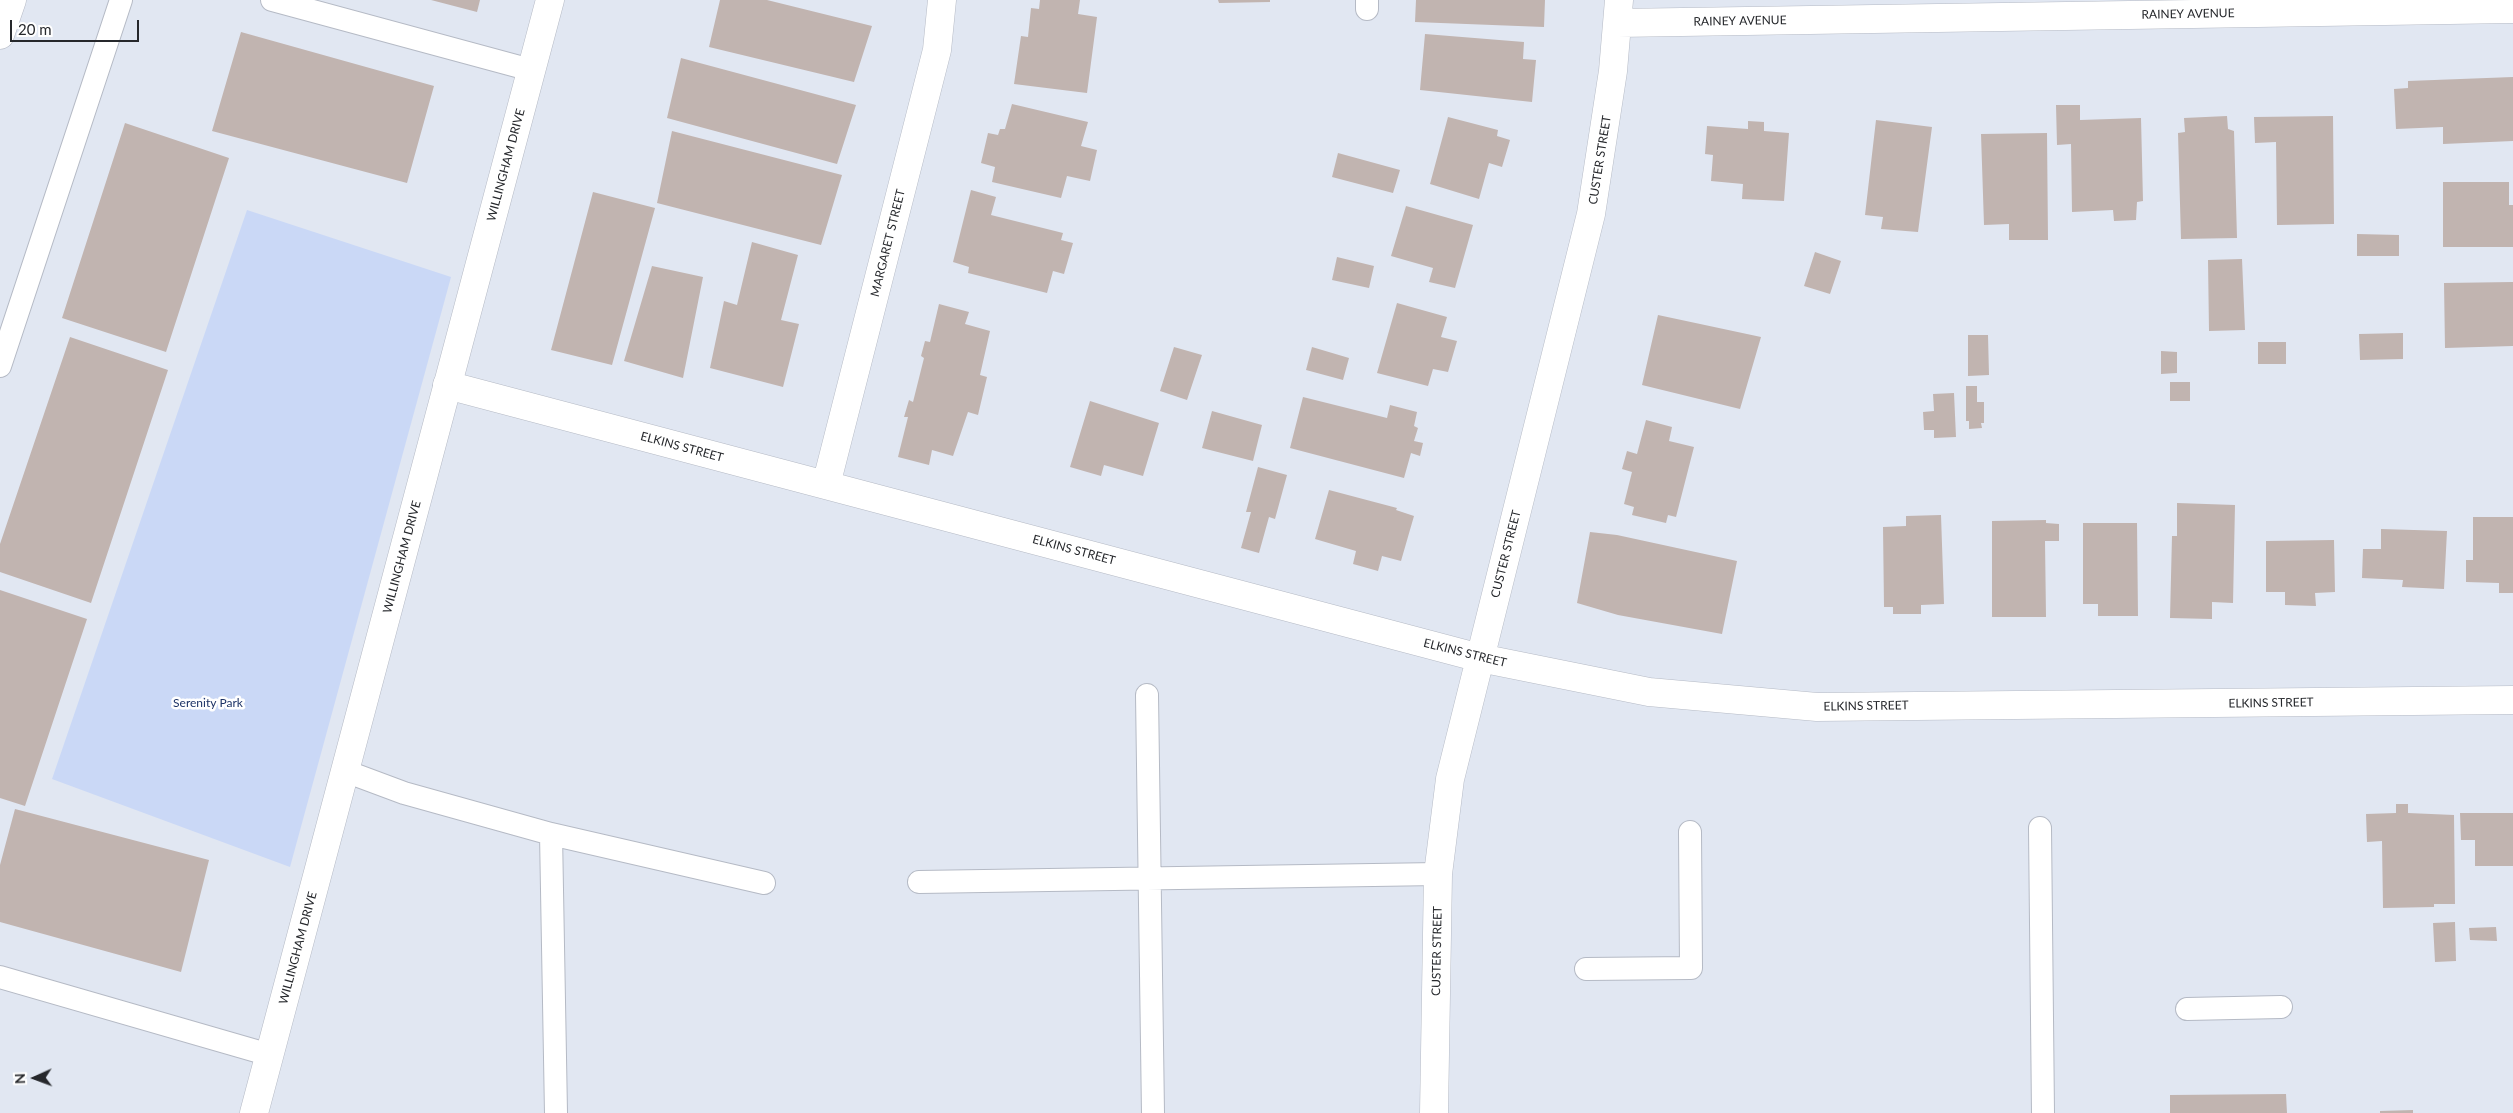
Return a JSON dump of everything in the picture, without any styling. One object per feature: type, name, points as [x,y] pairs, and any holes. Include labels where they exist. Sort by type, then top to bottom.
[{"type":"street","points":[[0,35],[12,0]]},
{"type":"street","name":"WILLINGHAM DRIVE","points":[[254,1113],[550,0]]},
{"type":"street","name":"MARGARET STREET","points":[[826,485],[937,50],[942,0]]},
{"type":"street","points":[[1832,0],[1863,20]]},
{"type":"street","name":"RAINEY AVENUE","points":[[1618,12],[1863,20],[2513,9]]},
{"type":"street","name":"CUSTER STREET","points":[[1434,1113],[1438,874],[1450,779],[1592,214],[1612,83],[1618,12]]},
{"type":"street","name":"ELKINS STREET","points":[[447,385],[1480,658],[1649,692],[1817,707],[2513,700]]},
{"type":"lane","points":[[0,366],[121,0]]},
{"type":"lane","points":[[272,0],[531,70]]},
{"type":"lane","points":[[1147,695],[1153,1113]]},
{"type":"lane","points":[[345,771],[404,792],[551,834],[764,883]]},
{"type":"lane","points":[[2040,828],[2043,1113]]},
{"type":"lane","points":[[1586,969],[1691,968],[1690,832]]},
{"type":"lane","points":[[551,834],[556,1113]]},
{"type":"lane","points":[[919,882],[1438,874]]},
{"type":"lane","points":[[0,977],[270,1055]]},
{"type":"lane","points":[[2187,1009],[2281,1007]]},
{"type":"green space","name":"Serenity Park","points":[[247,210],[451,277],[290,867],[52,779]]},
{"type":"building","points":[[431,0],[480,0],[477,12]]},
{"type":"building","points":[[720,0],[767,0],[872,26],[854,82],[709,47]]},
{"type":"building","points":[[1040,0],[1080,0],[1078,14],[1097,17],[1087,93],[1014,84],[1021,36],[1028,37],[1031,8],[1039,9]]},
{"type":"building","points":[[1218,0],[1270,0],[1270,2],[1219,3]]},
{"type":"building","points":[[1416,0],[1545,0],[1544,27],[1415,22]]},
{"type":"building","points":[[241,32],[434,86],[407,183],[212,131]]},
{"type":"building","points":[[1425,34],[1524,42],[1523,59],[1536,60],[1532,102],[1420,90]]},
{"type":"building","points":[[681,58],[856,105],[837,164],[667,118]]},
{"type":"building","points":[[2513,77],[2513,141],[2443,144],[2443,127],[2396,129],[2394,89],[2408,88],[2408,81]]},
{"type":"building","points":[[1012,104],[1088,122],[1081,146],[1097,150],[1090,181],[1067,176],[1061,198],[992,182],[995,167],[981,163],[988,133],[998,135],[1000,129],[1005,129]]},
{"type":"building","points":[[2056,105],[2080,105],[2080,120],[2141,118],[2143,201],[2137,202],[2136,220],[2114,221],[2113,210],[2072,212],[2071,144],[2057,145]]},
{"type":"building","points":[[2227,116],[2228,129],[2234,131],[2237,238],[2181,239],[2178,133],[2185,132],[2184,118]]},
{"type":"building","points":[[2333,116],[2334,224],[2277,225],[2276,142],[2255,143],[2254,117]]},
{"type":"building","points":[[1448,117],[1498,130],[1497,136],[1510,140],[1502,167],[1489,163],[1479,199],[1430,184]]},
{"type":"building","points":[[1876,120],[1932,127],[1918,232],[1881,229],[1883,217],[1865,215]]},
{"type":"building","points":[[1748,121],[1764,122],[1764,131],[1789,133],[1784,201],[1742,199],[1743,184],[1711,181],[1713,155],[1705,154],[1707,126],[1748,129]]},
{"type":"building","points":[[125,123],[229,158],[166,352],[62,318]]},
{"type":"building","points":[[672,131],[842,175],[821,245],[657,203]]},
{"type":"building","points":[[2047,133],[2048,240],[2009,240],[2009,224],[1984,225],[1981,134]]},
{"type":"building","points":[[1338,153],[1400,170],[1393,193],[1332,177]]},
{"type":"building","points":[[2443,182],[2509,182],[2509,205],[2513,205],[2513,247],[2443,247]]},
{"type":"building","points":[[971,190],[996,197],[991,215],[1063,233],[1061,240],[1073,243],[1064,274],[1053,271],[1047,293],[968,273],[969,267],[953,262]]},
{"type":"building","points":[[593,192],[655,208],[612,365],[551,350]]},
{"type":"building","points":[[1406,206],[1473,225],[1455,288],[1429,282],[1433,268],[1391,256]]},
{"type":"building","points":[[2357,234],[2399,235],[2399,256],[2357,256]]},
{"type":"building","points":[[752,242],[798,255],[781,320],[799,324],[783,387],[710,368],[724,301],[737,305]]},
{"type":"building","points":[[1815,252],[1841,261],[1830,294],[1804,286]]},
{"type":"building","points":[[1337,257],[1374,266],[1369,288],[1332,280]]},
{"type":"building","points":[[2242,259],[2245,330],[2209,331],[2208,260]]},
{"type":"building","points":[[652,266],[703,277],[683,378],[624,361]]},
{"type":"building","points":[[2513,282],[2513,346],[2445,348],[2444,283]]},
{"type":"building","points":[[1397,303],[1447,317],[1441,337],[1457,341],[1448,372],[1433,369],[1428,386],[1377,373]]},
{"type":"building","points":[[939,304],[969,312],[965,324],[990,331],[980,375],[987,377],[978,415],[968,412],[953,456],[932,450],[929,465],[898,457],[908,417],[904,417],[909,400],[913,402],[924,358],[921,356],[925,341],[930,342]]},
{"type":"building","points":[[1658,315],[1761,337],[1740,409],[1642,385]]},
{"type":"building","points":[[2403,333],[2403,359],[2360,360],[2359,334]]},
{"type":"building","points":[[1968,335],[1988,335],[1989,375],[1968,376]]},
{"type":"building","points":[[70,337],[168,370],[91,603],[0,572],[0,544]]},
{"type":"building","points":[[2258,342],[2286,342],[2286,364],[2258,364]]},
{"type":"building","points":[[1174,347],[1202,355],[1187,400],[1160,391]]},
{"type":"building","points":[[1312,347],[1349,358],[1343,380],[1306,370]]},
{"type":"building","points":[[2161,351],[2177,352],[2177,373],[2161,374]]},
{"type":"building","points":[[2170,382],[2190,382],[2190,401],[2170,401]]},
{"type":"building","points":[[1966,386],[1977,386],[1977,402],[1984,402],[1984,423],[1981,423],[1982,428],[1969,429],[1969,421],[1966,421]]},
{"type":"building","points":[[1954,393],[1956,437],[1934,438],[1934,430],[1924,430],[1923,412],[1934,411],[1933,394]]},
{"type":"building","points":[[1303,397],[1387,418],[1390,405],[1417,412],[1414,426],[1418,428],[1414,441],[1423,443],[1420,456],[1411,453],[1404,478],[1290,448]]},
{"type":"building","points":[[1090,401],[1159,423],[1143,476],[1104,465],[1101,476],[1070,467]]},
{"type":"building","points":[[1212,411],[1262,425],[1253,461],[1202,448]]},
{"type":"building","points":[[1646,420],[1672,427],[1669,441],[1694,447],[1676,517],[1668,515],[1666,523],[1632,515],[1634,507],[1624,504],[1632,472],[1622,469],[1627,451],[1637,454]]},
{"type":"building","points":[[1258,467],[1287,475],[1275,519],[1269,517],[1259,553],[1241,548],[1251,512],[1246,512]]},
{"type":"building","points":[[1329,490],[1397,508],[1396,510],[1414,516],[1401,561],[1382,556],[1378,571],[1353,564],[1356,551],[1315,539]]},
{"type":"building","points":[[2177,503],[2235,505],[2233,603],[2212,602],[2212,619],[2170,618],[2172,536],[2177,536]]},
{"type":"building","points":[[1941,515],[1944,604],[1921,605],[1921,614],[1893,614],[1893,607],[1884,607],[1883,527],[1906,526],[1906,516]]},
{"type":"building","points":[[2473,517],[2513,517],[2513,593],[2499,593],[2499,583],[2466,582],[2466,560],[2473,560]]},
{"type":"building","points":[[2046,520],[2046,523],[2059,524],[2059,541],[2045,541],[2046,617],[1992,617],[1992,521]]},
{"type":"building","points":[[2083,523],[2137,523],[2138,616],[2098,616],[2098,604],[2083,604]]},
{"type":"building","points":[[2381,529],[2447,531],[2444,589],[2402,587],[2403,580],[2362,578],[2363,549],[2381,549]]},
{"type":"building","points":[[1590,532],[1617,535],[1737,561],[1722,634],[1618,615],[1577,603]]},
{"type":"building","points":[[2334,540],[2335,592],[2315,593],[2316,606],[2285,605],[2285,592],[2266,592],[2266,541]]},
{"type":"building","points":[[0,590],[87,619],[25,806],[0,798]]},
{"type":"building","points":[[2396,804],[2408,804],[2408,813],[2454,815],[2455,904],[2434,904],[2434,907],[2383,908],[2382,841],[2367,842],[2366,814],[2396,813]]},
{"type":"building","points":[[15,809],[209,860],[181,972],[0,922],[0,865]]},
{"type":"building","points":[[2460,813],[2513,813],[2513,866],[2475,866],[2475,840],[2461,840]]},
{"type":"building","points":[[2455,922],[2456,961],[2435,962],[2433,923]]},
{"type":"building","points":[[2496,927],[2497,941],[2470,940],[2469,928]]},
{"type":"building","points":[[2286,1094],[2287,1113],[2170,1113],[2170,1095]]},
{"type":"building","points":[[2413,1110],[2413,1113],[2380,1113],[2380,1111]]}]
